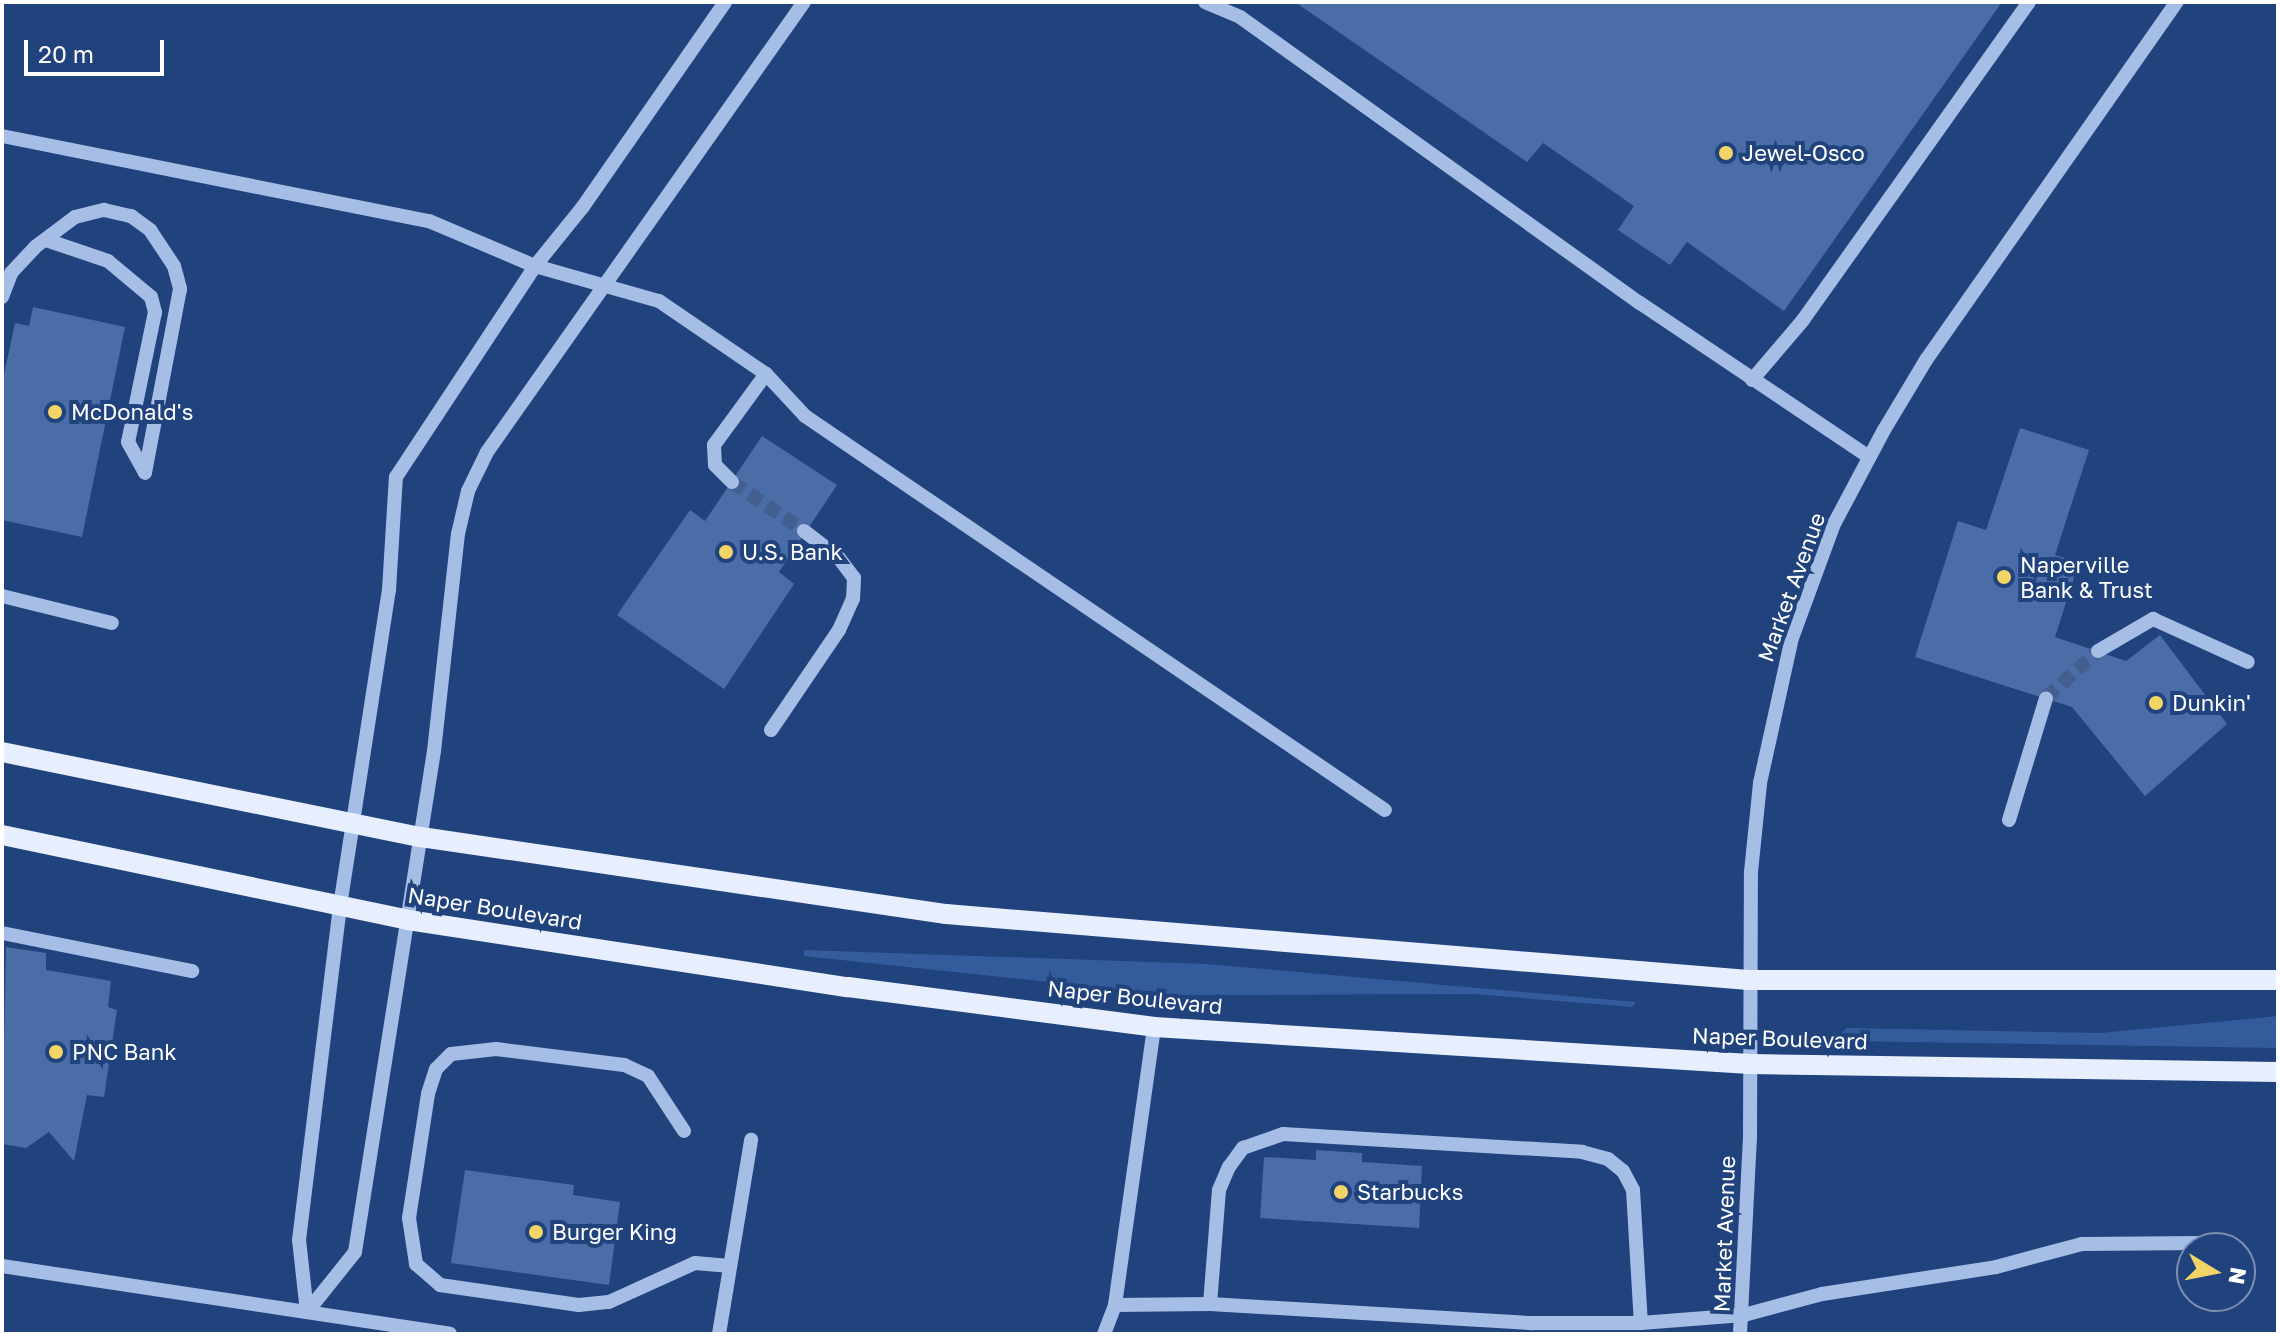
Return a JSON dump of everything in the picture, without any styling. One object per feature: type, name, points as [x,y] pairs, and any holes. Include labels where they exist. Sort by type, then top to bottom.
[{"type":"main road","points":[[2,752],[421,837],[946,914],[1748,980],[2278,980]]},
{"type":"main road","name":"Naper Boulevard","points":[[2,835],[408,920],[848,987],[1154,1027],[1750,1064],[2278,1072]]},
{"type":"street","points":[[307,1312],[299,1240],[340,906],[389,590],[396,477],[535,266],[582,208],[725,2]]},
{"type":"street","points":[[307,1312],[355,1252],[421,837],[458,534],[468,491],[487,452],[804,2]]},
{"type":"street","points":[[1205,2],[1240,17],[1752,380],[1869,457]]},
{"type":"street","points":[[1752,380],[1803,320],[2029,2]]},
{"type":"street","name":"Market Avenue","points":[[1740,1334],[1744,1315],[1750,1064],[1748,980],[1751,872],[1775,702],[1792,638],[1834,524],[1926,360],[2172,4]]},
{"type":"street","points":[[2,136],[429,221],[535,266],[659,301],[766,374],[805,416],[1385,810]]},
{"type":"street","points":[[2,297],[11,273],[35,247],[49,241],[75,217],[104,210],[131,216],[150,230],[174,266],[180,289],[178,315],[145,473],[128,442],[155,312],[151,297],[108,261],[49,241]]},
{"type":"street","points":[[732,482],[715,465],[714,445],[766,374]]},
{"type":"street","points":[[771,730],[839,630],[853,599],[854,578],[838,557],[804,531]]},
{"type":"street","points":[[2,596],[112,623]]},
{"type":"street","points":[[2098,651],[2153,619],[2248,662]]},
{"type":"street","points":[[2009,820],[2046,698]]},
{"type":"street","points":[[2,933],[192,971]]},
{"type":"street","points":[[1104,1334],[1115,1305],[1154,1027]]},
{"type":"street","points":[[684,1131],[648,1076],[624,1065],[496,1049],[451,1054],[436,1069],[428,1094],[409,1218],[416,1264],[440,1285],[579,1305],[609,1302],[695,1263],[730,1266]]},
{"type":"street","points":[[1210,1304],[1219,1190],[1229,1167],[1243,1148],[1283,1134],[1582,1152],[1608,1159],[1623,1171],[1633,1190],[1641,1323]]},
{"type":"street","points":[[719,1334],[751,1140]]},
{"type":"street","points":[[1115,1305],[1210,1304],[1532,1328],[1641,1323],[1744,1315],[1822,1294],[1996,1267],[2082,1244],[2176,1243]]},
{"type":"street","points":[[2,1266],[450,1334]]},
{"type":"shaded area","points":[[804,950],[1207,964],[1636,1002],[1632,1007],[1473,994],[1172,995],[804,956]]},
{"type":"shaded area","points":[[2278,1016],[2278,1048],[1845,1041],[1840,1036],[1846,1028],[2101,1033]]},
{"type":"building","name":"Jewel-Osco","points":[[1295,2],[2002,2],[1784,311],[1687,242],[1670,265],[1618,230],[1634,206],[1543,143],[1527,162]]},
{"type":"building","name":"McDonald's","points":[[33,307],[125,327],[82,537],[2,520],[2,384],[15,323],[29,326]]},
{"type":"building","points":[[2020,428],[2089,450],[2055,555],[2079,562],[2055,637],[2126,661],[2160,635],[2227,724],[2145,796],[2072,707],[1915,657],[1958,521],[1986,530]]},
{"type":"building","name":"U.S. Bank","points":[[762,436],[837,485],[779,572],[794,584],[724,689],[617,615],[690,510],[705,521]]},
{"type":"building","name":"PNC Bank","points":[[6,947],[46,953],[46,970],[111,981],[108,1007],[117,1010],[104,1097],[87,1095],[74,1161],[49,1132],[26,1148],[2,1144]]},
{"type":"building","name":"Starbucks","points":[[1316,1150],[1362,1153],[1362,1162],[1422,1166],[1419,1228],[1260,1218],[1264,1157],[1316,1160]]},
{"type":"building","name":"Burger King","points":[[465,1170],[574,1185],[573,1195],[620,1202],[609,1285],[451,1263]]},
{"type":"tunnel","points":[[732,482],[804,531]]},
{"type":"tunnel","points":[[2046,698],[2098,651]]},
{"type":"place","name":"Jewel-Osco","points":[[1726,153]]},
{"type":"place","name":"McDonald's","points":[[55,412]]},
{"type":"place","name":"U.S. Bank","points":[[726,552]]},
{"type":"place","name":"Naperville Bank & Trust","points":[[2004,577]]},
{"type":"place","name":"Dunkin'","points":[[2156,703]]},
{"type":"place","name":"PNC Bank","points":[[56,1052]]},
{"type":"place","name":"Starbucks","points":[[1341,1192]]},
{"type":"place","name":"Burger King","points":[[536,1232]]}]
